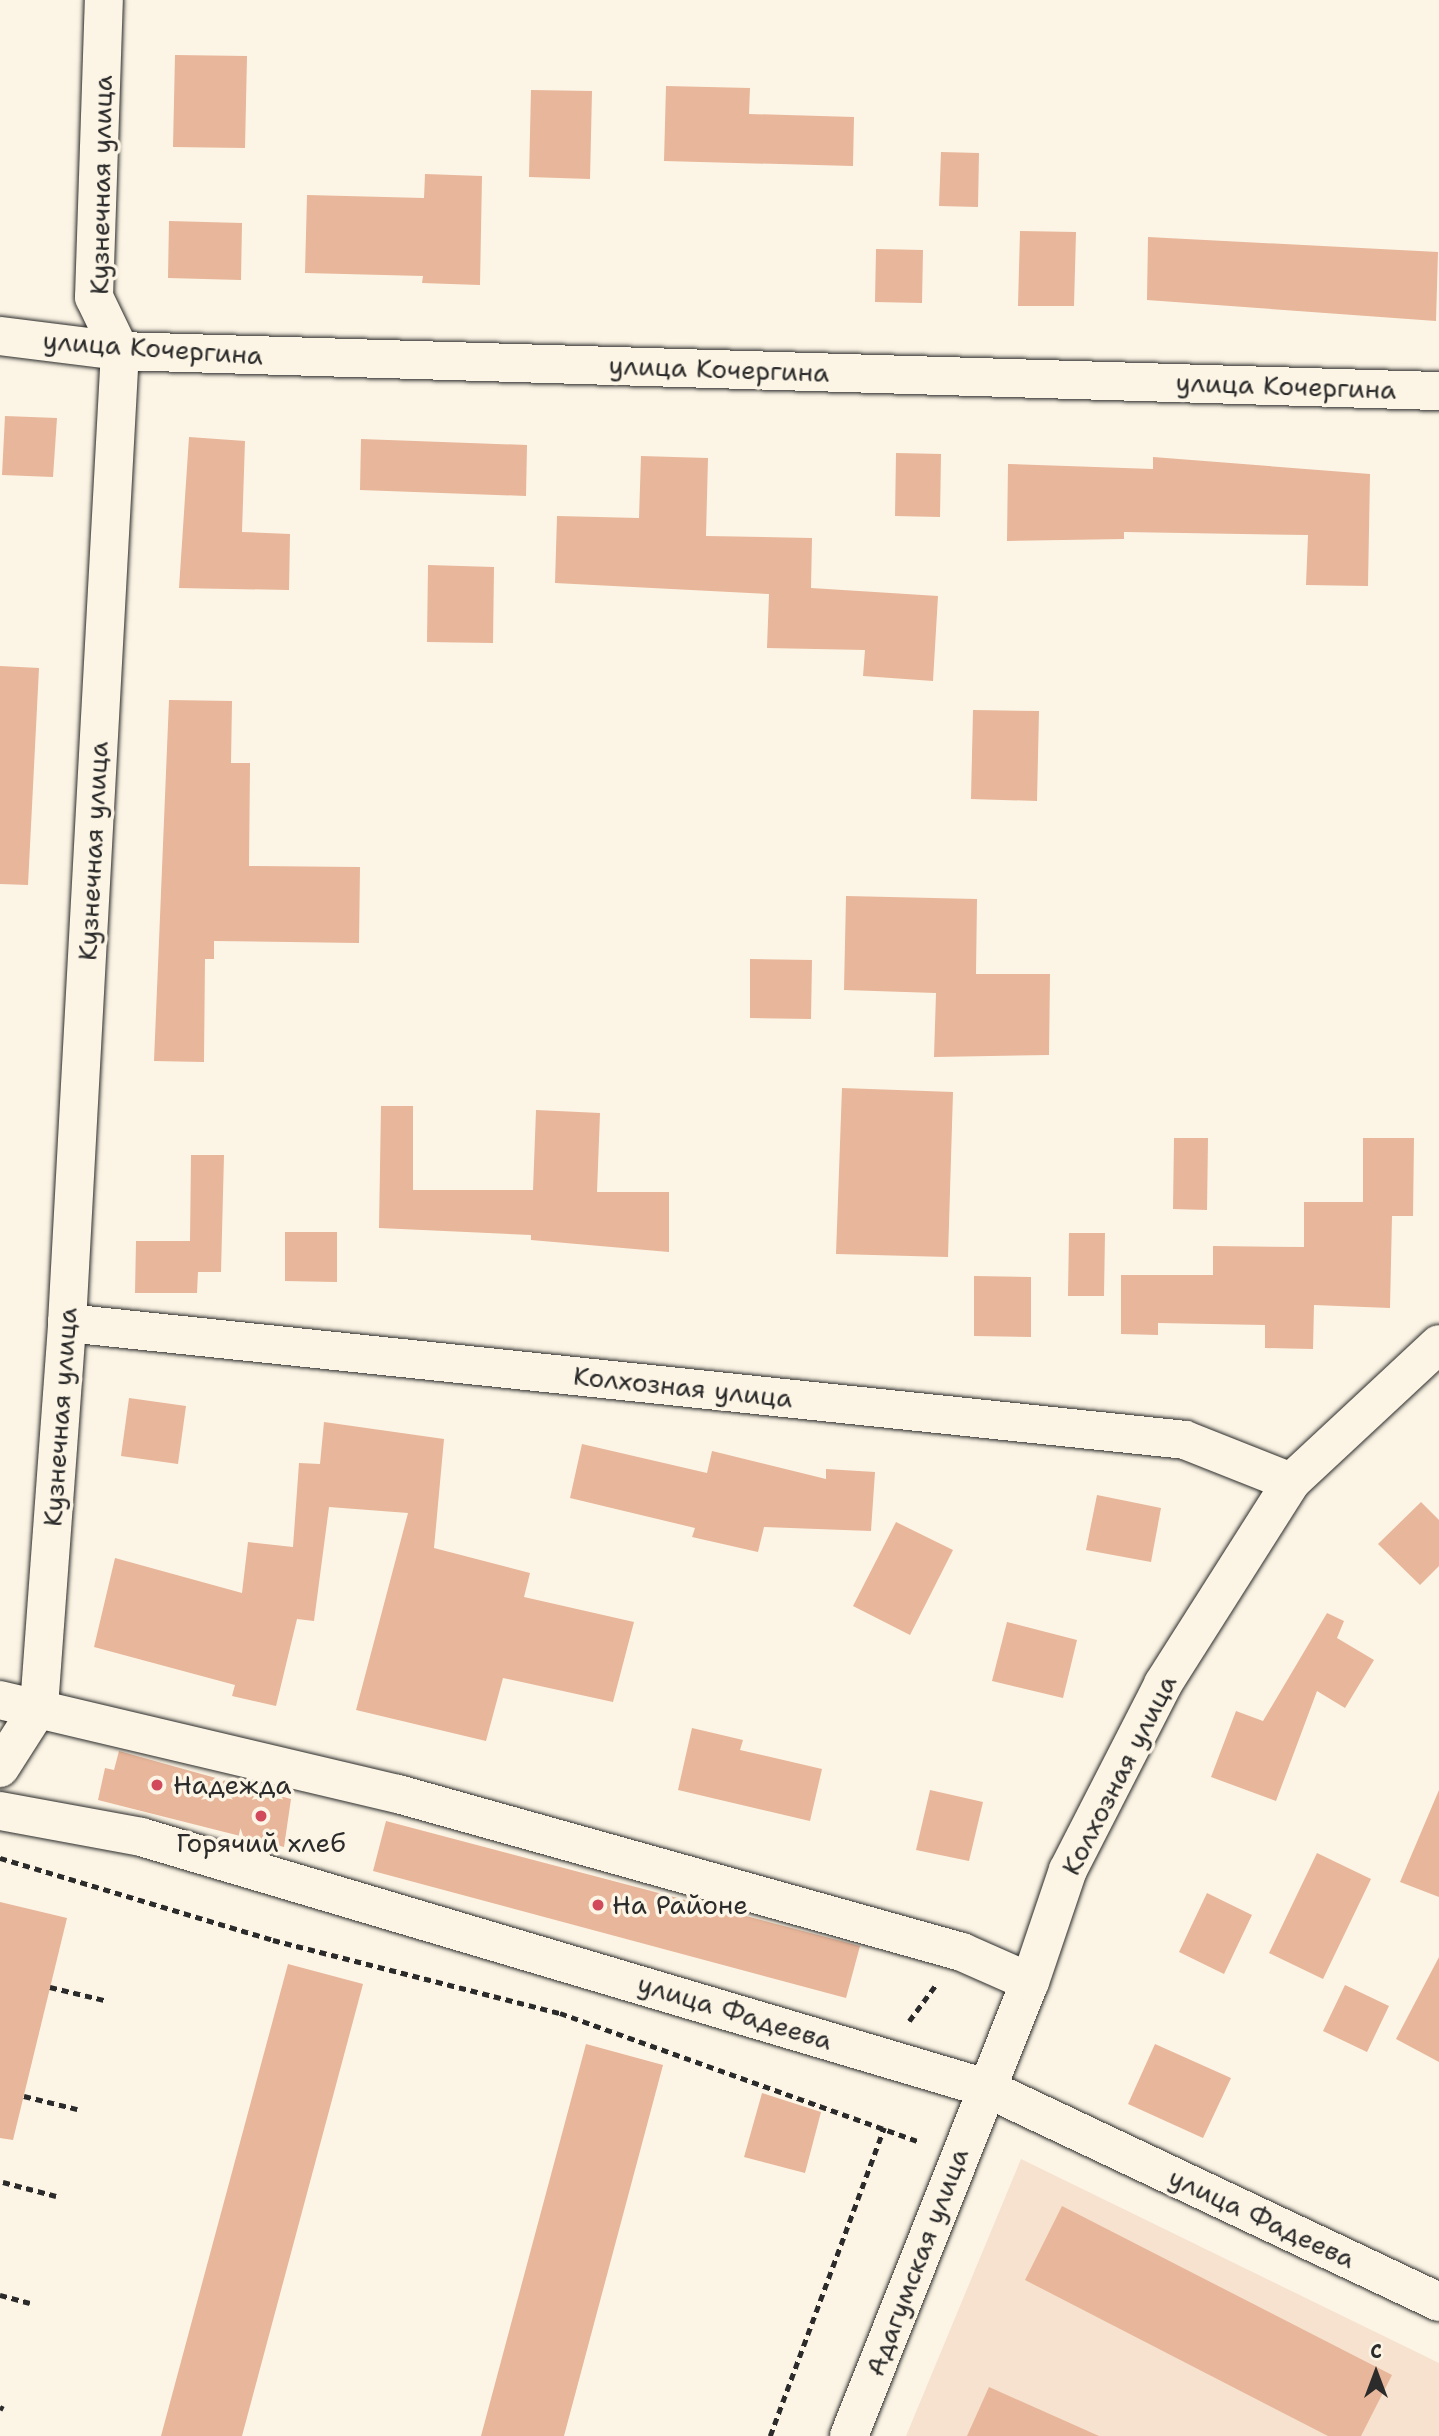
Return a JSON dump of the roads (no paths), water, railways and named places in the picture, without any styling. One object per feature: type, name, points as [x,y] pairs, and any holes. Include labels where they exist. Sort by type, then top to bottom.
[{"type":"street","name":"Кузнечная улица","points":[[39,1707],[67,1323],[120,351],[94,297],[104,0]]},
{"type":"street","name":"улица Кочергина","points":[[0,336],[120,351],[1439,391]]},
{"type":"street","name":"Колхозная улица","points":[[67,1323],[1185,1440],[1291,1482]]},
{"type":"street","name":"Колхозная улица","points":[[986,2088],[1030,1982],[1068,1870],[1163,1684],[1291,1482],[1439,1344]]},
{"type":"street","points":[[0,1700],[39,1707],[412,1798],[961,1952],[1030,1982]]},
{"type":"street","points":[[0,1768],[39,1707]]},
{"type":"street","name":"улица Фадеева","points":[[0,1811],[141,1837],[986,2088],[1439,2302]]},
{"type":"street","name":"Адагумская улица","points":[[849,2436],[986,2088]]},
{"type":"place","name":"Надежда","points":[[157,1785]]},
{"type":"place","name":"Горячий хлеб","points":[[261,1816]]},
{"type":"place","name":"На Районе","points":[[598,1905]]}]
